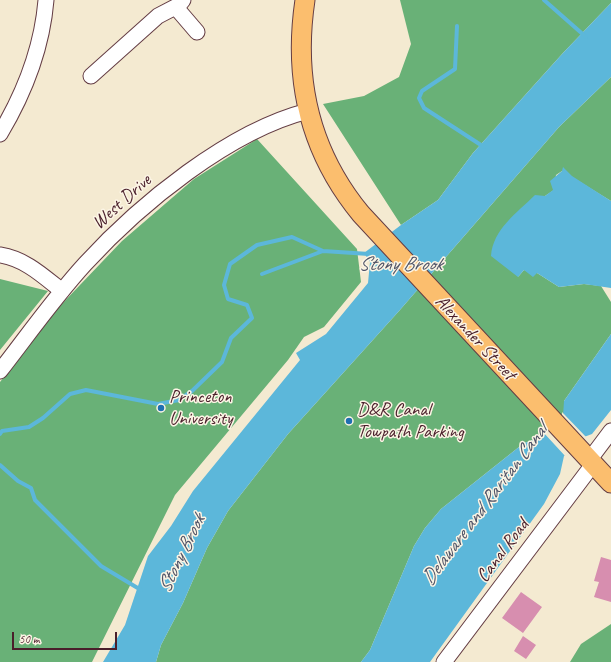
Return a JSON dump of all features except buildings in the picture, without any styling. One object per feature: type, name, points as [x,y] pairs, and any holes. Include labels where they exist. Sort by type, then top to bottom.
[{"type":"main road","name":"Alexander Street","points":[[305,0],[301,72],[304,96],[308,111],[330,168],[353,204],[433,293],[611,483]]},
{"type":"street","points":[[0,134],[23,90],[34,64],[46,0]]},
{"type":"street","points":[[181,2],[179,11],[197,32]]},
{"type":"street","points":[[91,76],[158,16],[181,2]]},
{"type":"street","name":"West Drive","points":[[0,371],[62,291],[111,238],[174,183],[245,136],[281,119],[308,111]]},
{"type":"street","points":[[0,254],[14,257],[28,264],[62,291]]},
{"type":"street","name":"Canal Road","points":[[444,662],[588,457],[611,431]]},
{"type":"green space","points":[[400,0],[611,0],[611,3],[563,53],[473,153],[438,200],[401,225],[323,104],[364,96],[399,77],[411,44]]},
{"type":"green space","points":[[611,77],[611,201],[562,171],[556,175],[554,190],[545,196],[518,277],[524,270],[537,273],[559,287],[584,284],[601,286],[611,302],[611,334],[564,401],[564,416],[540,438],[524,443],[441,509],[425,528],[414,546],[370,650],[361,662],[156,662],[161,645],[183,603],[207,548],[228,511],[288,434],[399,311],[559,127]]},
{"type":"green space","points":[[257,139],[357,249],[361,282],[324,327],[304,337],[288,360],[175,495],[92,662],[0,662],[0,382],[58,308],[122,241],[194,179]]},
{"type":"green space","points":[[0,279],[48,291],[0,350]]},
{"type":"green space","points":[[611,624],[611,662],[570,662],[581,644]]},
{"type":"water","name":"Stony Brook","points":[[611,3],[611,77],[559,127],[399,311],[288,434],[228,511],[207,548],[183,603],[161,645],[156,662],[103,662],[125,625],[148,556],[171,526],[193,491],[300,360],[296,353],[326,334],[368,283],[370,262],[364,253],[401,225],[438,200],[473,153],[563,53]]},
{"type":"water","points":[[563,167],[572,176],[611,201],[611,288],[584,284],[559,287],[537,273],[533,277],[524,270],[518,277],[491,256],[496,238],[507,222],[535,195],[545,196],[553,190],[550,181],[562,171]]},
{"type":"water","name":"Delaware and Raritan Canal","points":[[611,334],[611,410],[592,434],[584,437],[564,456],[560,474],[544,504],[430,662],[361,662],[370,650],[414,546],[425,528],[441,509],[524,443],[540,438],[563,416],[564,401]]},
{"type":"pier","points":[[562,412],[587,438],[566,457],[543,432],[562,415]]},
{"type":"waterway","points":[[544,0],[586,37]]},
{"type":"waterway","points":[[457,26],[455,69],[422,91],[419,98],[424,108],[484,147]]},
{"type":"waterway","points":[[0,434],[2,431],[29,427],[43,418],[70,394],[86,390],[158,404],[179,400],[192,391],[222,362],[231,338],[252,318],[247,305],[228,299],[224,285],[230,264],[257,245],[292,237],[323,251],[369,254]]},
{"type":"waterway","points":[[262,274],[323,251]]},
{"type":"waterway","points":[[0,465],[18,481],[31,488],[35,500],[101,566],[141,590]]},
{"type":"place","name":"Princeton University","points":[[161,408]]},
{"type":"place","name":"D&R Canal Towpath Parking","points":[[349,421]]}]
